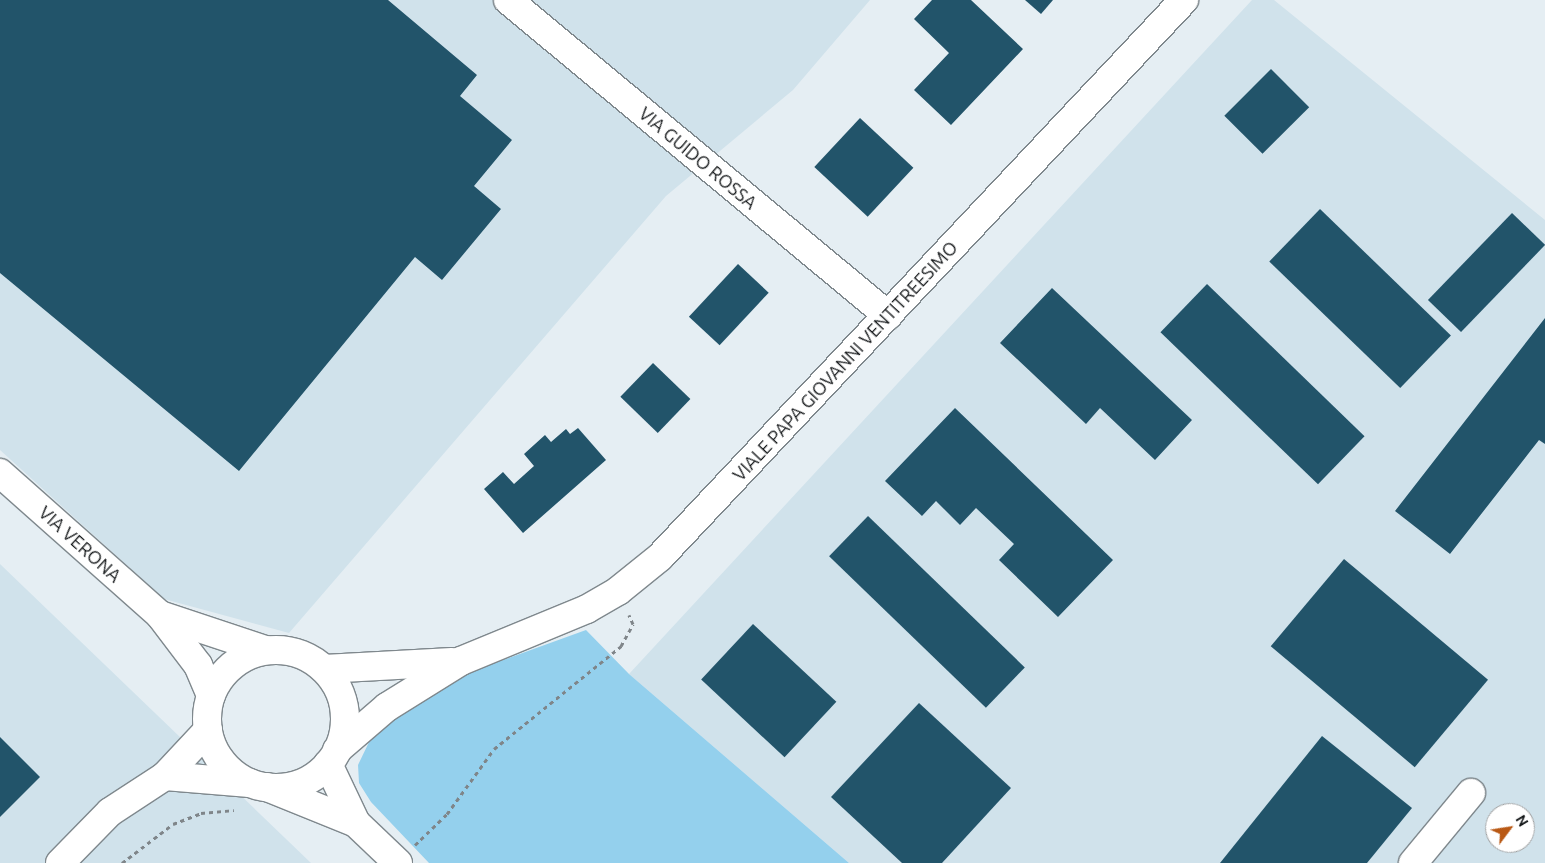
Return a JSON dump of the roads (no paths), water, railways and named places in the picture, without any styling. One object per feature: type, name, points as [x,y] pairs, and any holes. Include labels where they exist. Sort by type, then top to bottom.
[{"type":"street","name":"VIA GUIDO ROSSA","points":[[508,0],[888,316]]},
{"type":"street","name":"VIALE PAPA GIOVANNI VENTITREESIMO","points":[[332,757],[387,707],[461,661],[542,631],[618,591],[660,557],[1184,0]]},
{"type":"street","name":"VIA VERONA","points":[[0,473],[160,615],[198,665],[211,695]]},
{"type":"street","name":"VIA VERONA","points":[[160,615],[264,650]]},
{"type":"street","points":[[165,776],[259,785],[289,786],[310,778],[332,757],[344,708],[324,669],[286,650],[264,650],[232,666],[211,695],[208,730],[222,762],[259,785],[356,823],[398,863]]},
{"type":"street","name":"VIALE PAPA GIOVANNI VENTITREESIMO","points":[[324,669],[461,661]]},
{"type":"street","points":[[60,863],[110,812],[165,776],[208,730]]},
{"type":"street","points":[[332,757],[356,823]]},
{"type":"street","points":[[1413,863],[1471,792]]}]
